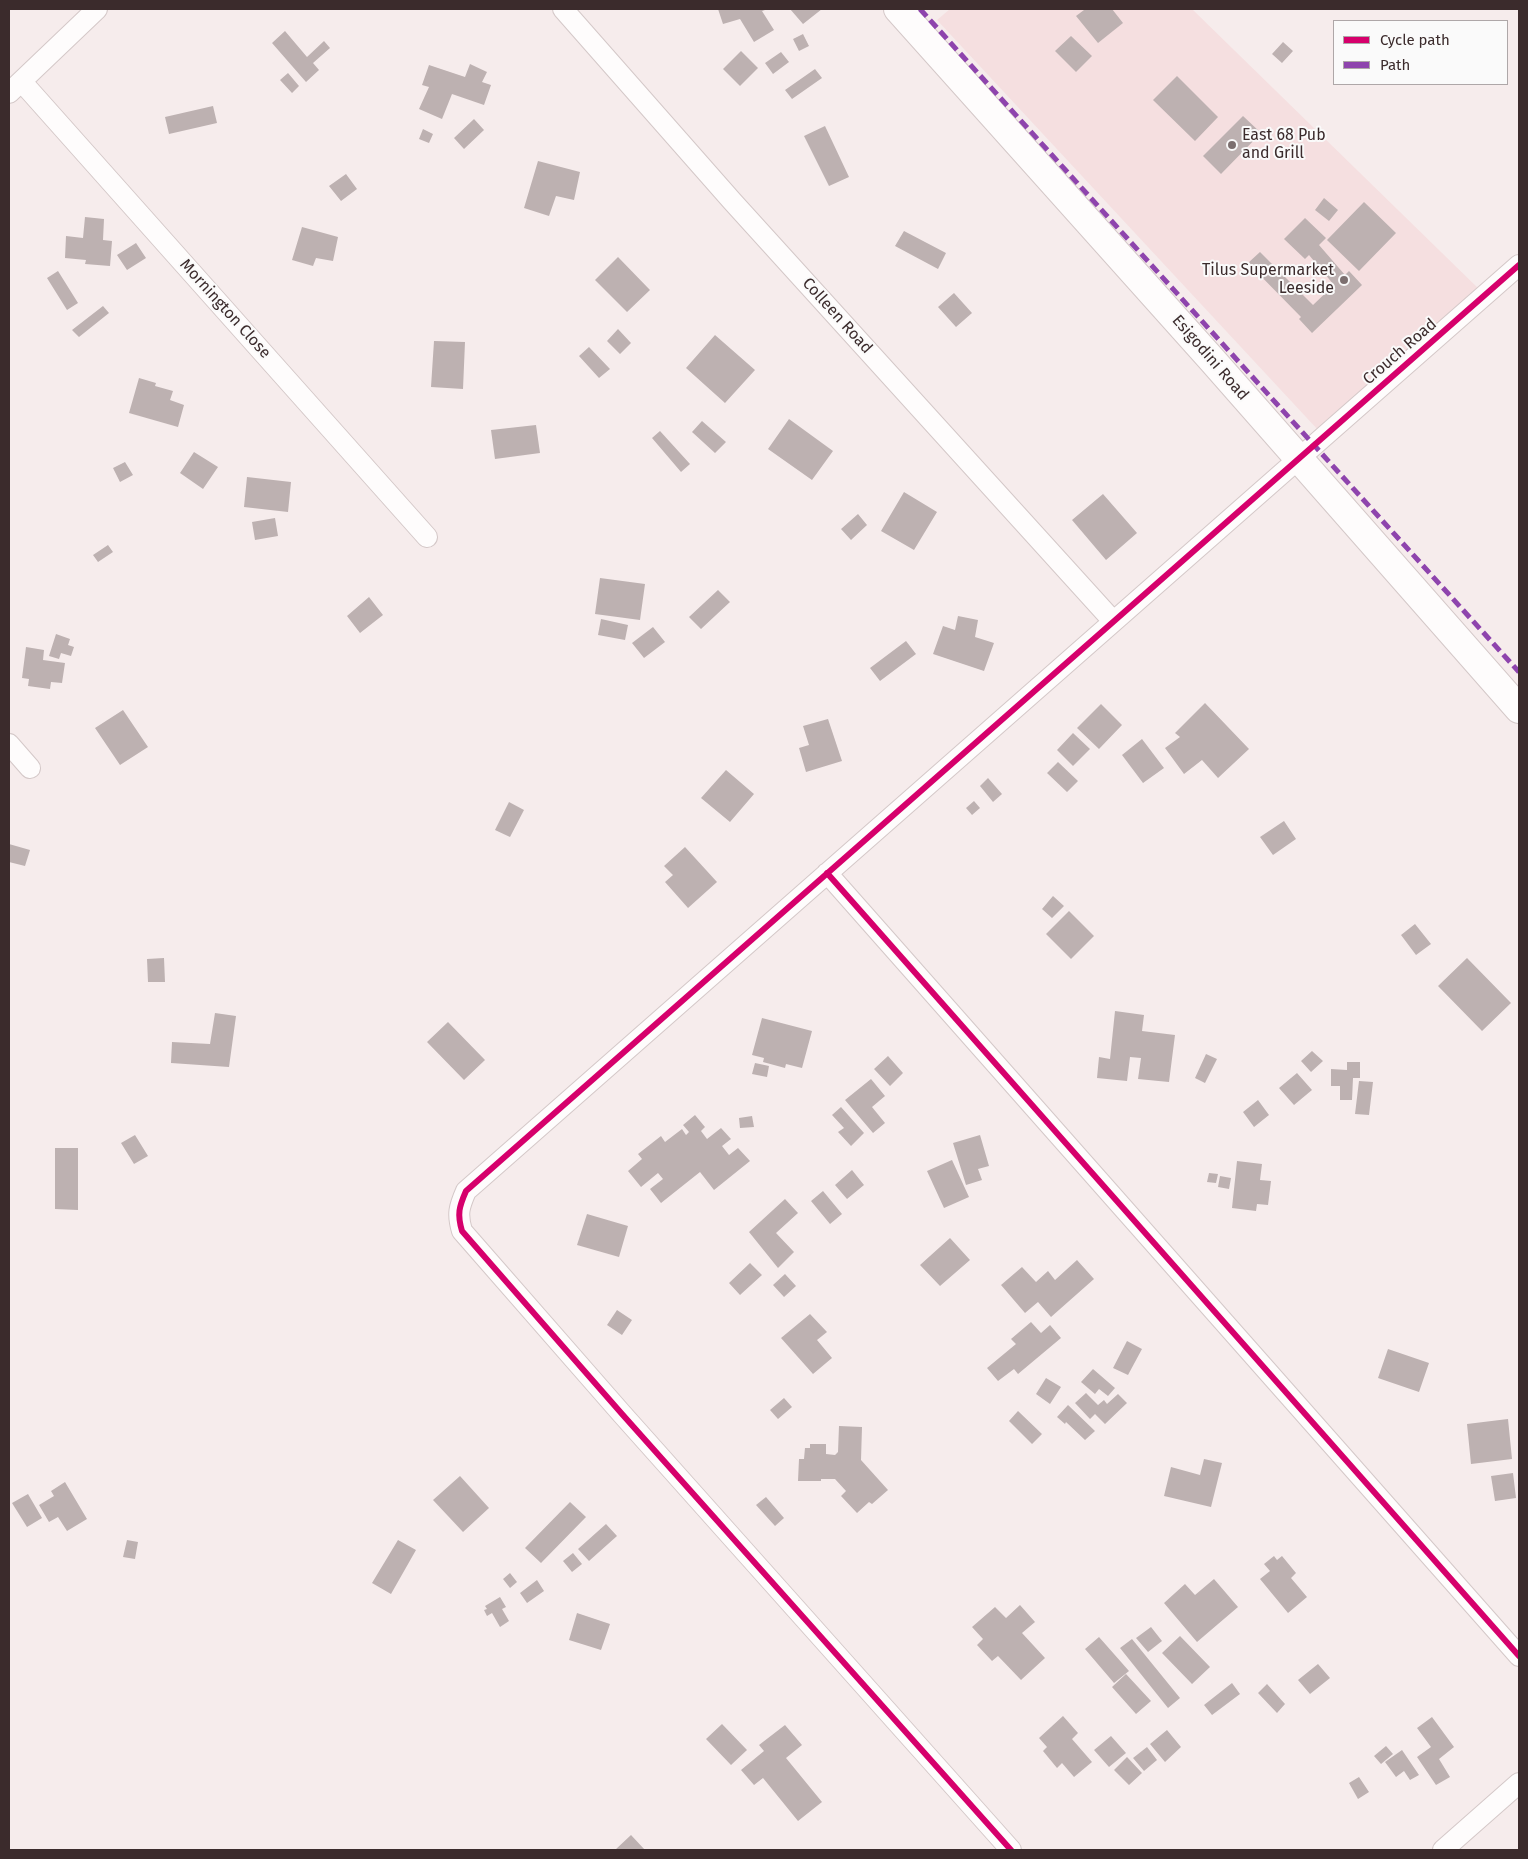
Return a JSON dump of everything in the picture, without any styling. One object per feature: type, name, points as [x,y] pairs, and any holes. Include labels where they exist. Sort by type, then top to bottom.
[{"type":"main road","name":"Esigodini Road","points":[[898,9],[1194,340],[1519,710]]},
{"type":"street","points":[[15,87],[97,9]]},
{"type":"street","name":"Colleen Road","points":[[563,9],[739,208],[1113,621]]},
{"type":"street","name":"Mornington Close","points":[[15,87],[427,537]]},
{"type":"street","name":"Crouch Road","points":[[1011,1850],[462,1231],[458,1217],[460,1205],[466,1191],[1519,265]]},
{"type":"street","points":[[9,744],[30,768]]},
{"type":"street","points":[[827,873],[1519,1656]]},
{"type":"street","points":[[1444,1850],[1519,1783]]},
{"type":"shaded area","points":[[950,9],[1192,9],[1481,291],[1319,431],[937,20]]},
{"type":"building","points":[[718,9],[768,9],[762,11],[774,30],[754,42],[740,19],[723,24]]},
{"type":"building","points":[[790,9],[822,9],[803,24]]},
{"type":"building","points":[[1082,9],[1112,9],[1123,23],[1098,43],[1076,16],[1084,10]]},
{"type":"building","points":[[285,31],[307,57],[324,41],[330,48],[313,63],[319,70],[306,82],[272,43]]},
{"type":"building","points":[[803,34],[809,46],[799,51],[793,39]]},
{"type":"building","points":[[1071,36],[1092,56],[1076,72],[1055,51]]},
{"type":"building","points":[[1283,42],[1293,51],[1282,63],[1272,54]]},
{"type":"building","points":[[741,51],[758,68],[740,86],[723,69]]},
{"type":"building","points":[[781,52],[789,62],[773,74],[765,63]]},
{"type":"building","points":[[470,64],[487,72],[482,82],[491,85],[484,105],[452,94],[442,119],[419,109],[429,87],[422,85],[429,65],[465,77]]},
{"type":"building","points":[[815,69],[822,78],[792,99],[785,90]]},
{"type":"building","points":[[288,73],[299,86],[292,93],[280,80]]},
{"type":"building","points":[[1177,76],[1218,117],[1195,141],[1153,100]]},
{"type":"building","points":[[213,106],[217,123],[169,134],[165,117]]},
{"type":"building","name":"East 68 Pub and Grill","points":[[1243,116],[1261,133],[1221,174],[1203,156]]},
{"type":"building","points":[[474,119],[484,130],[464,149],[454,138]]},
{"type":"building","points":[[825,126],[849,177],[829,186],[804,136]]},
{"type":"building","points":[[423,129],[433,134],[429,143],[419,139]]},
{"type":"building","points":[[538,161],[580,172],[574,200],[556,196],[549,216],[524,208]]},
{"type":"building","points":[[346,174],[357,189],[341,201],[329,186]]},
{"type":"building","points":[[1324,198],[1338,210],[1329,221],[1315,210]]},
{"type":"building","points":[[1364,202],[1396,233],[1359,271],[1327,240]]},
{"type":"building","points":[[85,217],[104,219],[103,240],[112,241],[110,266],[85,264],[86,260],[65,258],[66,236],[83,238]]},
{"type":"building","name":"Tilus Supermarket Leeside","points":[[1305,218],[1326,238],[1319,245],[1345,275],[1349,271],[1362,285],[1312,333],[1299,319],[1301,317],[1248,263],[1260,252],[1313,305],[1334,285],[1309,255],[1305,259],[1284,239]]},
{"type":"building","points":[[302,227],[338,237],[333,261],[316,258],[313,266],[292,260]]},
{"type":"building","points":[[904,231],[946,253],[938,269],[895,246]]},
{"type":"building","points":[[136,243],[146,258],[127,270],[117,255]]},
{"type":"building","points":[[618,257],[650,290],[627,312],[595,280]]},
{"type":"building","points":[[58,271],[78,303],[67,310],[47,278]]},
{"type":"building","points":[[954,293],[972,313],[956,327],[938,307]]},
{"type":"building","points":[[103,306],[109,313],[79,337],[72,330]]},
{"type":"building","points":[[618,329],[631,343],[620,354],[607,341]]},
{"type":"building","points":[[715,335],[755,370],[725,403],[686,368]]},
{"type":"building","points":[[434,341],[465,342],[463,389],[431,387]]},
{"type":"building","points":[[589,347],[610,369],[599,378],[579,356]]},
{"type":"building","points":[[139,378],[156,383],[155,386],[173,391],[170,400],[184,405],[178,427],[129,413]]},
{"type":"building","points":[[789,419],[833,451],[812,480],[768,449]]},
{"type":"building","points":[[702,421],[726,442],[715,453],[692,432]]},
{"type":"building","points":[[536,425],[540,453],[495,459],[491,430]]},
{"type":"building","points":[[660,431],[690,464],[681,472],[652,438]]},
{"type":"building","points":[[194,452],[218,467],[203,489],[180,473]]},
{"type":"building","points":[[125,462],[133,475],[120,482],[113,468]]},
{"type":"building","points":[[247,477],[291,482],[288,512],[244,507]]},
{"type":"building","points":[[904,492],[937,512],[914,550],[881,531]]},
{"type":"building","points":[[1103,494],[1137,533],[1106,560],[1072,520]]},
{"type":"building","points":[[858,514],[867,525],[851,540],[841,529]]},
{"type":"building","points":[[275,518],[278,536],[255,540],[252,522]]},
{"type":"building","points":[[108,545],[113,552],[98,562],[93,555]]},
{"type":"building","points":[[600,578],[645,584],[640,620],[595,614]]},
{"type":"building","points":[[718,590],[730,602],[701,629],[689,617]]},
{"type":"building","points":[[369,597],[383,615],[360,633],[347,616]]},
{"type":"building","points":[[958,616],[978,620],[975,637],[994,643],[984,671],[933,654],[943,626],[955,630]]},
{"type":"building","points":[[601,619],[628,625],[625,640],[598,635]]},
{"type":"building","points":[[653,627],[665,642],[644,658],[632,643]]},
{"type":"building","points":[[56,634],[70,639],[68,645],[74,647],[71,656],[61,653],[59,659],[49,656]]},
{"type":"building","points":[[906,641],[916,654],[880,681],[870,668]]},
{"type":"building","points":[[26,647],[44,650],[43,660],[65,663],[62,683],[51,682],[50,689],[28,686],[29,679],[22,678]]},
{"type":"building","points":[[1205,703],[1249,749],[1218,778],[1202,760],[1184,774],[1165,748],[1180,737],[1175,733]]},
{"type":"building","points":[[1101,704],[1122,725],[1099,749],[1077,728]]},
{"type":"building","points":[[123,710],[148,747],[120,765],[95,728]]},
{"type":"building","points":[[828,719],[842,761],[806,772],[799,748],[809,745],[803,726]]},
{"type":"building","points":[[1073,733],[1090,749],[1073,766],[1057,750]]},
{"type":"building","points":[[1142,739],[1164,768],[1143,783],[1122,755]]},
{"type":"building","points":[[1058,762],[1078,781],[1067,792],[1047,773]]},
{"type":"building","points":[[726,770],[754,794],[730,822],[701,798]]},
{"type":"building","points":[[988,778],[1002,794],[993,802],[980,786]]},
{"type":"building","points":[[974,801],[980,808],[972,815],[966,808]]},
{"type":"building","points":[[509,802],[524,810],[510,837],[495,830]]},
{"type":"building","points":[[1284,821],[1296,839],[1273,855],[1260,837]]},
{"type":"building","points":[[9,844],[30,850],[25,866],[9,862]]},
{"type":"building","points":[[685,847],[717,882],[688,908],[665,882],[673,875],[664,866]]},
{"type":"building","points":[[1053,896],[1064,906],[1052,918],[1042,909]]},
{"type":"building","points":[[1069,911],[1094,936],[1071,959],[1046,934]]},
{"type":"building","points":[[1415,924],[1431,944],[1416,955],[1401,935]]},
{"type":"building","points":[[164,958],[165,982],[148,982],[147,959]]},
{"type":"building","points":[[1467,958],[1511,1003],[1482,1031],[1438,986]]},
{"type":"building","points":[[1115,1011],[1144,1015],[1142,1031],[1175,1035],[1169,1082],[1138,1079],[1141,1058],[1130,1057],[1127,1081],[1097,1078],[1099,1057],[1110,1059]]},
{"type":"building","points":[[215,1013],[236,1016],[229,1067],[171,1063],[172,1042],[210,1044]]},
{"type":"building","points":[[762,1018],[812,1031],[802,1068],[786,1064],[785,1068],[763,1062],[764,1058],[752,1055]]},
{"type":"building","points":[[448,1022],[485,1060],[464,1080],[427,1042]]},
{"type":"building","points":[[1312,1051],[1323,1061],[1311,1072],[1301,1061]]},
{"type":"building","points":[[1206,1054],[1217,1059],[1205,1083],[1195,1078]]},
{"type":"building","points":[[888,1056],[903,1073],[890,1086],[874,1069]]},
{"type":"building","points":[[1347,1062],[1360,1062],[1360,1078],[1353,1078],[1352,1100],[1340,1100],[1340,1086],[1331,1086],[1331,1069],[1347,1070]]},
{"type":"building","points":[[755,1063],[769,1066],[767,1077],[752,1074]]},
{"type":"building","points":[[1297,1073],[1312,1090],[1294,1105],[1279,1088]]},
{"type":"building","points":[[871,1079],[885,1096],[872,1107],[885,1123],[873,1133],[845,1100]]},
{"type":"building","points":[[1359,1081],[1373,1082],[1369,1115],[1355,1114]]},
{"type":"building","points":[[1258,1100],[1269,1115],[1254,1127],[1243,1112]]},
{"type":"building","points":[[841,1107],[864,1133],[851,1146],[838,1132],[844,1128],[832,1115]]},
{"type":"building","points":[[695,1115],[705,1127],[701,1131],[707,1139],[721,1128],[731,1139],[722,1146],[729,1155],[738,1148],[750,1161],[714,1190],[700,1172],[661,1203],[650,1189],[663,1179],[658,1173],[641,1187],[628,1171],[642,1159],[638,1154],[661,1136],[665,1142],[682,1129],[686,1135],[689,1132],[683,1125]]},
{"type":"building","points":[[752,1116],[754,1127],[740,1128],[739,1118]]},
{"type":"building","points":[[135,1135],[148,1156],[134,1164],[121,1143]]},
{"type":"building","points":[[980,1135],[989,1166],[978,1169],[982,1180],[966,1185],[953,1143]]},
{"type":"building","points":[[55,1148],[78,1148],[78,1210],[55,1209]]},
{"type":"building","points":[[952,1160],[969,1197],[944,1208],[927,1171]]},
{"type":"building","points":[[1237,1161],[1262,1164],[1260,1180],[1271,1181],[1268,1205],[1257,1204],[1256,1211],[1232,1208]]},
{"type":"building","points":[[852,1170],[864,1185],[847,1199],[835,1185]]},
{"type":"building","points":[[1209,1173],[1218,1174],[1216,1183],[1207,1182]]},
{"type":"building","points":[[1220,1176],[1231,1178],[1229,1189],[1218,1187]]},
{"type":"building","points":[[823,1191],[842,1214],[830,1224],[811,1201]]},
{"type":"building","points":[[785,1199],[798,1213],[776,1233],[794,1252],[778,1268],[749,1232]]},
{"type":"building","points":[[587,1214],[628,1226],[619,1257],[577,1245]]},
{"type":"building","points":[[950,1238],[970,1260],[940,1286],[920,1265]]},
{"type":"building","points":[[1077,1260],[1094,1279],[1051,1317],[1038,1302],[1025,1313],[1001,1285],[1022,1267],[1036,1282],[1048,1271],[1055,1280]]},
{"type":"building","points":[[750,1263],[762,1275],[740,1295],[729,1283]]},
{"type":"building","points":[[785,1274],[796,1286],[784,1297],[773,1285]]},
{"type":"building","points":[[617,1310],[632,1320],[622,1335],[607,1325]]},
{"type":"building","points":[[810,1314],[827,1332],[817,1340],[832,1358],[813,1374],[781,1338]]},
{"type":"building","points":[[1031,1322],[1041,1333],[1050,1325],[1061,1338],[1018,1374],[1014,1369],[998,1381],[987,1368],[1016,1344],[1011,1339]]},
{"type":"building","points":[[1127,1341],[1142,1349],[1128,1375],[1113,1368]]},
{"type":"building","points":[[1388,1349],[1429,1363],[1419,1392],[1378,1378]]},
{"type":"building","points":[[1093,1369],[1115,1388],[1108,1396],[1099,1389],[1095,1394],[1081,1382]]},
{"type":"building","points":[[1046,1378],[1061,1387],[1050,1404],[1036,1394]]},
{"type":"building","points":[[1086,1393],[1098,1405],[1104,1400],[1107,1404],[1118,1394],[1127,1403],[1105,1424],[1095,1414],[1090,1419],[1075,1403]]},
{"type":"building","points":[[784,1398],[792,1407],[778,1419],[770,1410]]},
{"type":"building","points":[[1068,1405],[1095,1431],[1085,1440],[1066,1422],[1065,1424],[1057,1417]]},
{"type":"building","points":[[1018,1411],[1042,1434],[1032,1444],[1009,1421]]},
{"type":"building","points":[[1508,1419],[1512,1459],[1471,1464],[1467,1424]]},
{"type":"building","points":[[839,1426],[862,1427],[861,1460],[888,1490],[872,1504],[869,1502],[857,1513],[841,1496],[846,1491],[835,1479],[798,1481],[799,1459],[804,1459],[805,1448],[810,1448],[810,1444],[826,1444],[826,1454],[835,1455],[838,1452]]},
{"type":"building","points":[[1204,1459],[1222,1463],[1211,1507],[1164,1496],[1171,1467],[1200,1475]]},
{"type":"building","points":[[1513,1473],[1516,1498],[1495,1501],[1491,1476]]},
{"type":"building","points":[[460,1476],[489,1508],[463,1532],[433,1500]]},
{"type":"building","points":[[65,1482],[87,1519],[67,1531],[58,1517],[49,1522],[39,1505],[54,1496],[51,1491]]},
{"type":"building","points":[[28,1494],[42,1518],[27,1527],[12,1503]]},
{"type":"building","points":[[766,1497],[784,1518],[775,1526],[756,1505]]},
{"type":"building","points":[[570,1502],[586,1517],[541,1563],[525,1548]]},
{"type":"building","points":[[606,1524],[617,1536],[589,1561],[578,1549]]},
{"type":"building","points":[[127,1540],[138,1542],[135,1559],[123,1557]]},
{"type":"building","points":[[398,1540],[416,1550],[391,1594],[372,1583]]},
{"type":"building","points":[[573,1553],[582,1564],[572,1572],[563,1561]]},
{"type":"building","points":[[1274,1556],[1277,1560],[1282,1556],[1296,1573],[1291,1578],[1307,1597],[1288,1613],[1260,1579],[1270,1571],[1264,1564]]},
{"type":"building","points":[[510,1573],[517,1582],[510,1588],[503,1579]]},
{"type":"building","points":[[1214,1579],[1238,1607],[1197,1642],[1164,1603],[1185,1584],[1195,1595]]},
{"type":"building","points":[[537,1580],[544,1591],[527,1603],[520,1593]]},
{"type":"building","points":[[500,1597],[506,1607],[502,1609],[509,1621],[500,1627],[492,1613],[487,1616],[484,1610],[487,1609],[485,1606]]},
{"type":"building","points":[[1020,1605],[1035,1622],[1022,1633],[1045,1658],[1021,1680],[998,1656],[992,1661],[977,1645],[983,1639],[972,1627],[995,1607],[1006,1618]]},
{"type":"building","points":[[577,1613],[610,1624],[601,1650],[569,1640]]},
{"type":"building","points":[[1151,1627],[1162,1641],[1148,1652],[1136,1638]]},
{"type":"building","points":[[1180,1636],[1210,1667],[1192,1684],[1162,1653]]},
{"type":"building","points":[[1099,1637],[1129,1671],[1114,1683],[1085,1649]]},
{"type":"building","points":[[1132,1639],[1180,1698],[1168,1708],[1120,1648]]},
{"type":"building","points":[[1318,1664],[1330,1678],[1310,1694],[1298,1680]]},
{"type":"building","points":[[1126,1674],[1151,1701],[1136,1714],[1112,1687]]},
{"type":"building","points":[[1232,1683],[1240,1694],[1212,1715],[1204,1705]]},
{"type":"building","points":[[1267,1684],[1285,1704],[1277,1713],[1258,1693]]},
{"type":"building","points":[[1063,1716],[1078,1733],[1072,1739],[1092,1762],[1074,1777],[1062,1763],[1057,1768],[1043,1751],[1047,1747],[1039,1738]]},
{"type":"building","points":[[1432,1717],[1454,1747],[1439,1759],[1450,1777],[1436,1785],[1417,1757],[1431,1747],[1417,1728]]},
{"type":"building","points":[[722,1724],[747,1750],[731,1765],[706,1739]]},
{"type":"building","points":[[785,1725],[802,1745],[786,1758],[822,1802],[798,1821],[763,1778],[754,1785],[741,1770],[764,1751],[759,1745]]},
{"type":"building","points":[[1167,1730],[1181,1747],[1165,1762],[1150,1744]]},
{"type":"building","points":[[1111,1736],[1126,1753],[1109,1767],[1094,1750]]},
{"type":"building","points":[[1386,1746],[1393,1754],[1381,1764],[1374,1756]]},
{"type":"building","points":[[1147,1747],[1157,1760],[1144,1771],[1133,1758]]},
{"type":"building","points":[[1402,1750],[1419,1775],[1410,1780],[1404,1771],[1396,1777],[1385,1762]]},
{"type":"building","points":[[1127,1757],[1142,1773],[1129,1785],[1114,1770]]},
{"type":"building","points":[[1359,1777],[1369,1792],[1358,1799],[1349,1783]]},
{"type":"building","points":[[631,1835],[645,1850],[615,1850]]},
{"type":"marked path","points":[[920,9],[1519,672]]},
{"type":"cycle path","points":[[1011,1850],[622,1414],[462,1231],[459,1215],[462,1202],[466,1191],[1519,265]]},
{"type":"cycle path","points":[[827,873],[1519,1656]]},
{"type":"place","name":"East 68 Pub and Grill","points":[[1232,145]]},
{"type":"place","name":"Tilus Supermarket Leeside","points":[[1344,280]]}]
